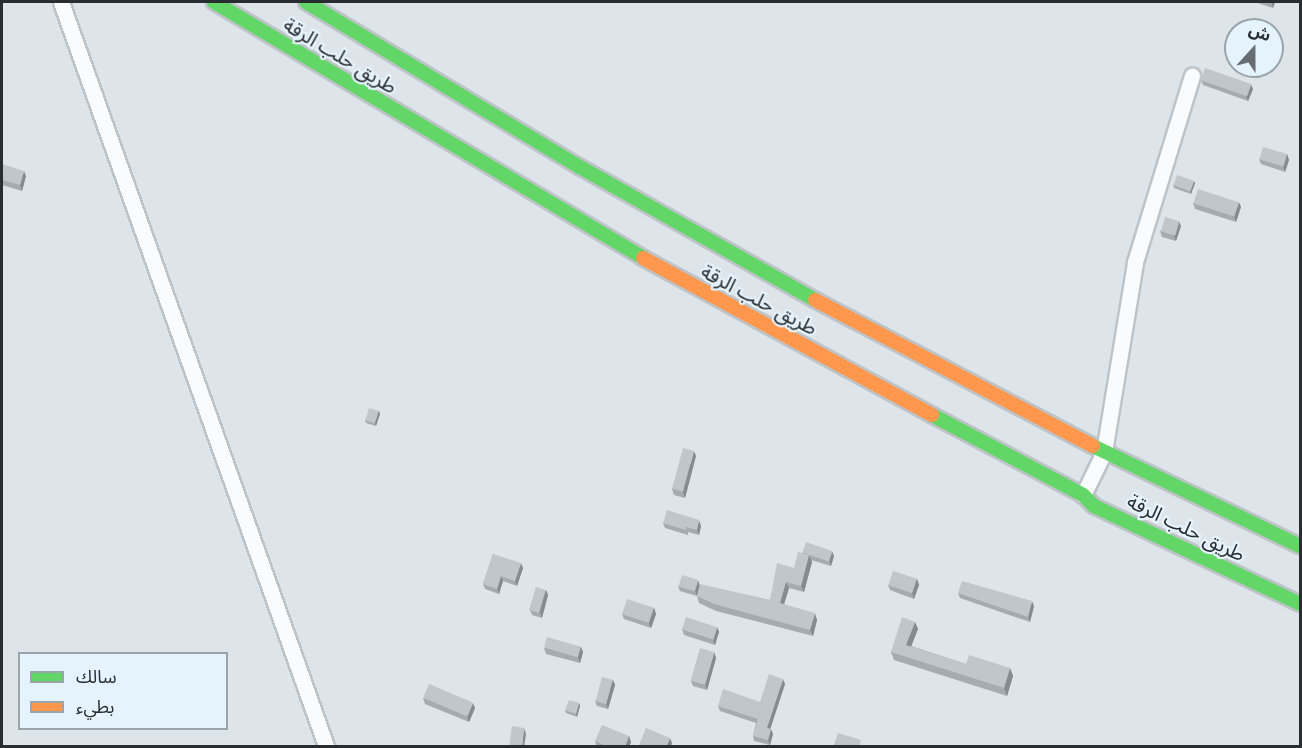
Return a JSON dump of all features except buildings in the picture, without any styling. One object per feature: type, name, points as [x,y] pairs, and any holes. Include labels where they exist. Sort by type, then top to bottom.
[{"type":"highway","name":"طريق حلب الرقة","points":[[214,2],[694,288],[1083,495],[1094,506],[1300,604]]},
{"type":"highway","name":"طريق حلب الرقة","points":[[306,2],[580,167],[810,297],[1104,452],[1300,546]]},
{"type":"street","points":[[62,2],[326,747]]},
{"type":"street","points":[[1083,495],[1104,452],[1135,262],[1192,76]]},
{"type":"traffic: fast","points":[[214,2],[643,258]]},
{"type":"traffic: fast","points":[[306,2],[580,167],[815,300]]},
{"type":"traffic: fast","points":[[932,415],[1083,495],[1094,506],[1300,604]]},
{"type":"traffic: fast","points":[[1093,446],[1300,546]]},
{"type":"traffic: slow","points":[[643,258],[932,415]]},
{"type":"traffic: slow","points":[[815,300],[1093,446]]}]
